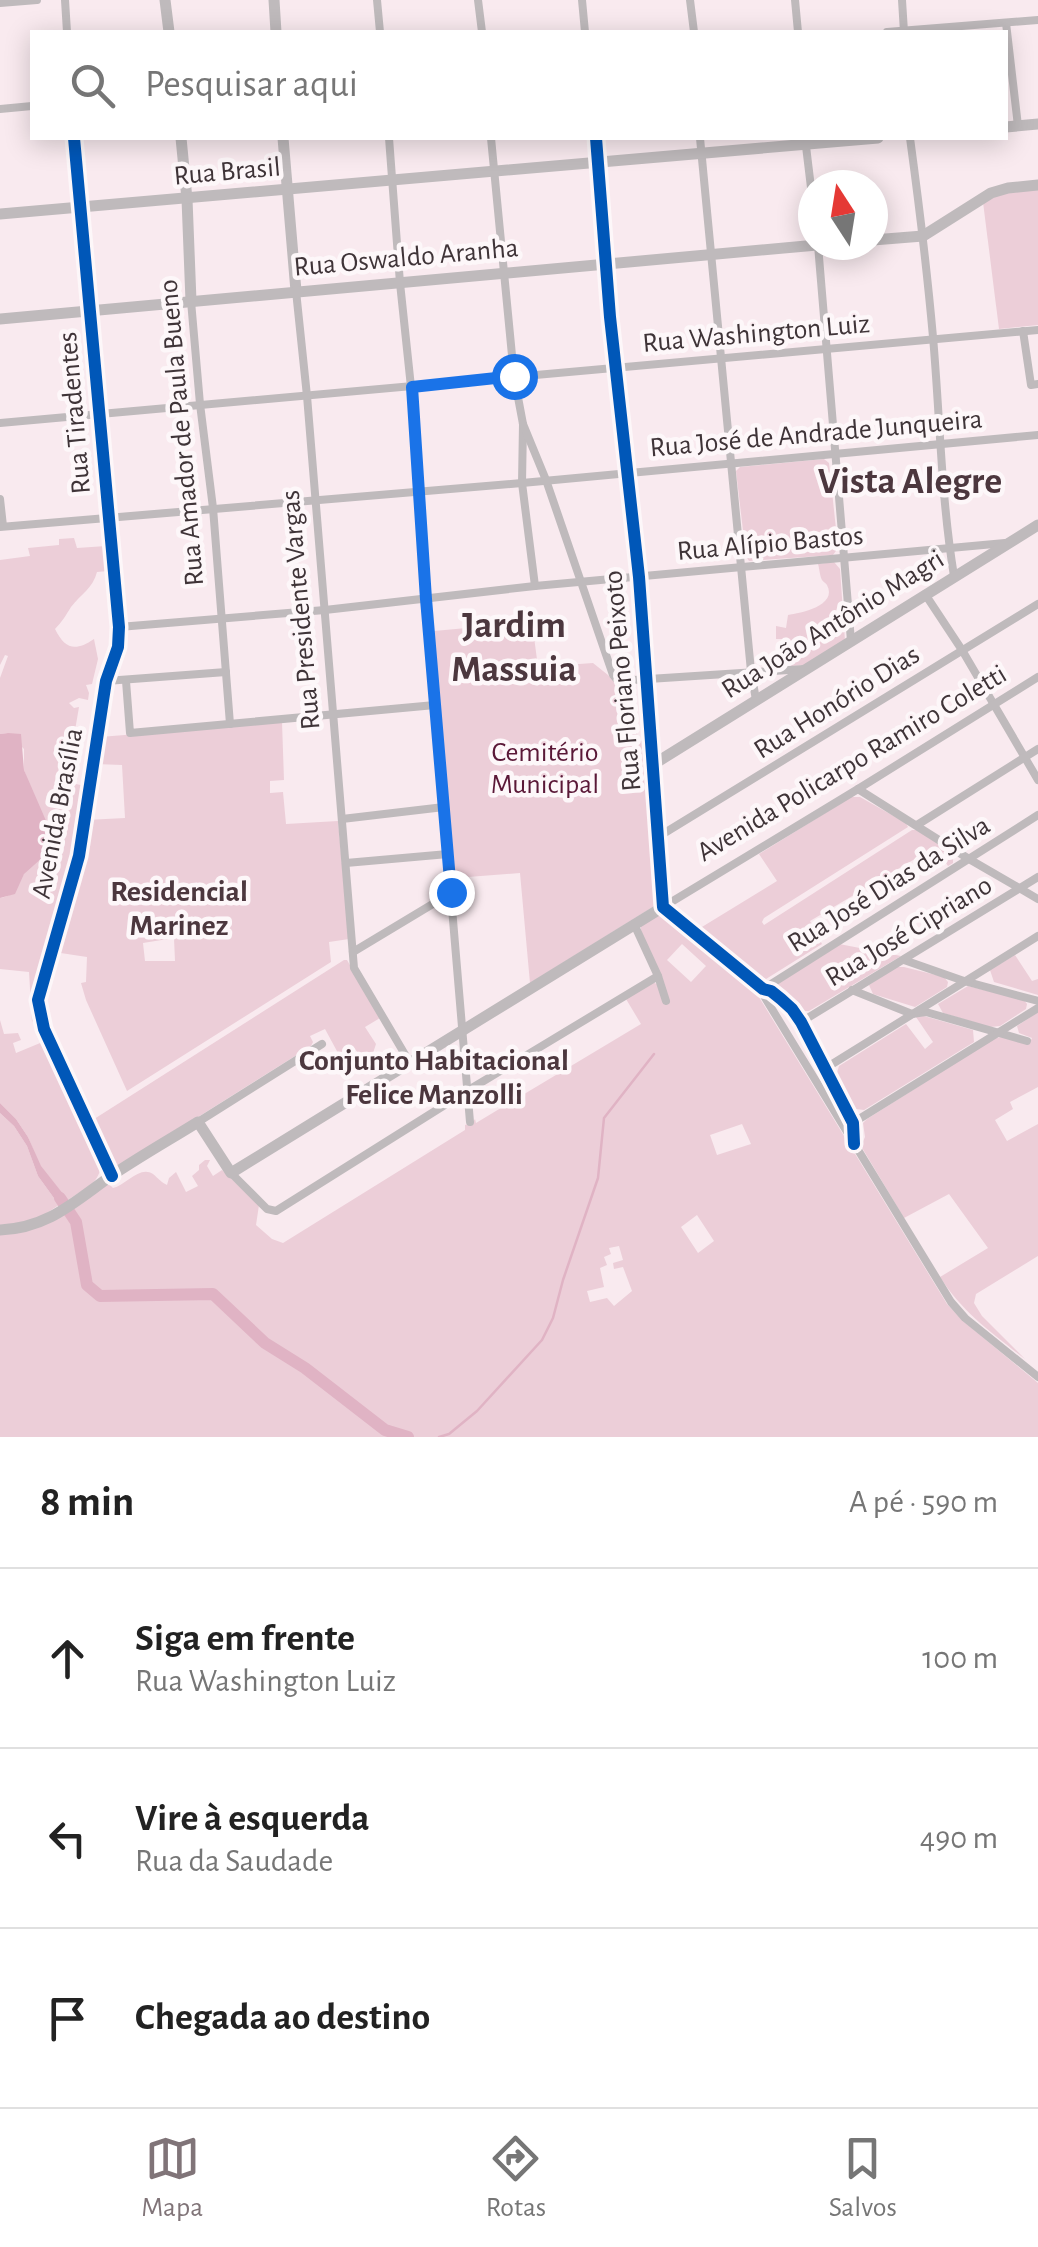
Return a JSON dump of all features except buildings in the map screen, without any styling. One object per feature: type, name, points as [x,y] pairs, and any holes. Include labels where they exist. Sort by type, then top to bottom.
[{"type":"street","points":[[0,3],[38,0]]},
{"type":"street","points":[[65,0],[66,30]]},
{"type":"street","points":[[165,0],[169,30]]},
{"type":"street","points":[[274,0],[276,30]]},
{"type":"street","points":[[376,0],[380,30]]},
{"type":"street","points":[[478,0],[482,30]]},
{"type":"street","points":[[582,0],[585,30]]},
{"type":"street","points":[[690,0],[694,30]]},
{"type":"street","points":[[795,0],[798,30]]},
{"type":"street","points":[[902,0],[904,30]]},
{"type":"street","points":[[924,30],[1038,20]]},
{"type":"street","points":[[1006,22],[1006,30]]},
{"type":"street","points":[[1008,57],[1012,127],[1038,124]]},
{"type":"street","points":[[0,109],[30,106]]},
{"type":"street","name":"Rua Tiradentes","points":[[74,140],[119,628],[118,647],[106,681]]},
{"type":"street","name":"Rua Amador de Paula Bueno","points":[[180,140],[230,724]]},
{"type":"street","name":"Rua Presidente Vargas","points":[[282,140],[354,968],[410,1063]]},
{"type":"street","points":[[389,140],[470,1122]]},
{"type":"street","points":[[491,140],[514,376],[523,424],[522,483],[534,586]]},
{"type":"street","name":"Rua Floriano Peixoto","points":[[596,140],[638,577],[662,906]]},
{"type":"street","points":[[700,140],[756,700]]},
{"type":"street","points":[[910,140],[934,340],[954,576]]},
{"type":"street","points":[[806,141],[809,170]]},
{"type":"street","name":"Rua Brasil","points":[[0,214],[598,163],[806,141]]},
{"type":"street","points":[[888,239],[923,236],[992,193],[1038,185]]},
{"type":"street","name":"Rua Oswaldo Aranha","points":[[0,319],[798,247]]},
{"type":"street","points":[[819,260],[851,641]]},
{"type":"street","name":"Rua Washington Luiz","points":[[0,423],[1038,330]]},
{"type":"street","points":[[1022,331],[1034,384]]},
{"type":"street","points":[[523,424],[618,681],[807,668]]},
{"type":"street","name":"Rua José de Andrade Junqueira","points":[[1,527],[1038,435]]},
{"type":"street","points":[[0,500],[1,527]]},
{"type":"street","name":"Rua João Antônio Magri","points":[[654,764],[1038,525]]},
{"type":"street","name":"Rua Alípio Bastos","points":[[119,628],[1008,542]]},
{"type":"street","points":[[925,594],[1038,780]]},
{"type":"street","name":"Rua Honório Dias","points":[[658,837],[1038,604]]},
{"type":"street","points":[[106,681],[226,672]]},
{"type":"street","name":"Avenida Policarpo Ramiro Coletti","points":[[231,1173],[1038,677]]},
{"type":"street","points":[[126,680],[130,733],[435,705]]},
{"type":"street","name":"Avenida Brasília","points":[[106,681],[79,856],[38,1000],[44,1029],[112,1176]]},
{"type":"street","points":[[917,824],[1038,749]]},
{"type":"street","points":[[858,789],[1038,899]]},
{"type":"street","points":[[342,819],[444,807]]},
{"type":"street","name":"Rua José Dias da Silva","points":[[763,989],[1038,816]]},
{"type":"street","points":[[346,863],[448,854]]},
{"type":"street","name":"Rua José Cipriano","points":[[801,1022],[1038,877]]},
{"type":"street","points":[[353,952],[451,892]]},
{"type":"street","points":[[662,906],[792,1009],[824,1069],[854,1144],[951,1302],[1038,1377]]},
{"type":"street","points":[[634,924],[666,1001]]},
{"type":"street","points":[[813,1076],[1038,936]]},
{"type":"street","points":[[904,960],[1038,1004]]},
{"type":"street","points":[[198,1122],[231,1173],[267,1209],[276,1211],[658,976]]},
{"type":"street","points":[[763,989],[813,1076],[849,1125]]},
{"type":"street","points":[[852,990],[912,1014],[926,1012],[1026,1042]]},
{"type":"street","points":[[849,1125],[1038,1004]]},
{"type":"street","points":[[0,1230],[34,1226],[59,1212],[322,1044]]},
{"type":"green space","points":[[1038,189],[1038,325],[999,329],[983,202],[1009,191]]},
{"type":"green space","points":[[824,459],[829,463],[838,548],[833,555],[749,561],[736,471],[740,467]]},
{"type":"green space","points":[[74,538],[77,548],[106,546],[108,571],[97,572],[90,587],[55,629],[71,646],[94,639],[98,659],[92,684],[86,685],[88,700],[79,698],[69,703],[79,707],[73,742],[81,744],[80,757],[60,757],[58,780],[85,786],[75,855],[37,1016],[32,1022],[29,972],[0,969],[0,898],[12,893],[25,872],[43,857],[24,770],[24,749],[8,733],[0,734],[0,678],[8,656],[0,665],[0,560],[30,556],[28,548],[59,545],[59,539]]},
{"type":"green space","points":[[834,562],[840,569],[845,641],[806,665],[791,666],[789,639],[776,639],[776,626],[786,628],[788,615],[823,603],[829,592],[818,564]]},
{"type":"green space","name":"Cemitério Municipal","points":[[532,622],[538,667],[593,663],[617,685],[625,687],[639,741],[647,740],[658,901],[530,983],[520,873],[455,878],[434,631]]},
{"type":"green space","points":[[282,722],[284,780],[270,781],[270,793],[283,792],[286,824],[338,821],[349,939],[329,942],[331,962],[127,1091],[86,1000],[81,983],[86,982],[87,957],[54,952],[86,820],[125,818],[122,765],[95,764],[100,737]],"holes":[[[174,938],[175,961],[145,961],[143,943]]]},
{"type":"green space","points":[[851,797],[860,797],[908,827],[764,918],[764,925],[912,830],[953,853],[953,863],[948,866],[935,847],[810,921],[822,944],[766,979],[749,972],[697,930],[777,881],[759,854]]},
{"type":"green space","points":[[657,914],[664,915],[754,989],[947,1304],[1038,1383],[1038,1437],[0,1437],[0,1233],[20,1232],[108,1183],[113,1188],[143,1172],[153,1174],[167,1185],[176,1172],[186,1192],[198,1186],[192,1176],[199,1165],[210,1160],[207,1166],[213,1176],[222,1170],[259,1205],[256,1225],[283,1243],[465,1130],[465,1125],[475,1119],[476,1123],[641,1024],[626,999],[652,982],[657,984],[663,1002],[641,925]],"holes":[[[682,944],[706,966],[691,982],[667,960]],[[742,1124],[751,1144],[717,1155],[710,1135]],[[697,1215],[714,1241],[698,1253],[681,1227]],[[619,1246],[623,1260],[613,1263],[614,1269],[623,1267],[632,1291],[614,1306],[607,1298],[590,1302],[587,1291],[604,1287],[600,1268],[607,1265],[604,1257],[611,1254],[609,1248]]]},
{"type":"green space","points":[[834,943],[901,956],[809,1011],[800,1011],[775,985]]},
{"type":"green space","points":[[1015,955],[1032,981],[1038,979],[1038,995],[994,982],[990,970]]},
{"type":"green space","points":[[344,960],[380,1018],[365,1027],[376,1044],[373,1053],[364,1060],[354,1048],[338,1053],[325,1029],[310,1036],[311,1046],[117,1168],[113,1166],[91,1121]]},
{"type":"green space","points":[[896,967],[944,977],[947,987],[915,1007],[873,994],[869,985]]},
{"type":"green space","points":[[968,986],[1024,1000],[1026,1009],[1000,1026],[990,1027],[943,1013],[938,1004]]},
{"type":"green space","points":[[1038,1012],[1038,1087],[1010,1102],[1013,1109],[995,1120],[1007,1141],[1038,1124],[1038,1256],[976,1294],[974,1303],[1025,1359],[968,1312],[940,1277],[988,1248],[949,1194],[904,1218],[861,1146],[865,1137],[863,1123],[867,1119],[995,1038],[1029,1044],[1032,1038],[1019,1033],[1017,1026]]},
{"type":"green space","points":[[916,1017],[973,1030],[974,1042],[864,1110],[856,1109],[836,1076],[839,1066],[906,1024],[925,1049],[933,1042]]},
{"type":"green space","points":[[0,1020],[4,1034],[18,1033],[21,1040],[13,1043],[16,1053],[45,1041],[100,1164],[94,1181],[68,1200],[40,1166],[16,1119],[0,1103]]},
{"type":"green space","points":[[0,1113],[27,1146],[38,1176],[59,1205],[33,1222],[0,1225]]},
{"type":"shaded area","points":[[0,734],[21,734],[24,770],[47,823],[43,857],[24,874],[15,894],[0,898]]},
{"type":"shaded area","points":[[0,1103],[16,1119],[41,1166],[68,1200],[59,1205],[38,1176],[27,1146],[0,1113]]},
{"type":"waterway","points":[[439,1437],[449,1434],[477,1411],[542,1340],[553,1318],[598,1178],[604,1118],[654,1054]]},
{"type":"waterway","points":[[60,1198],[76,1222],[87,1285],[100,1296],[213,1294],[265,1343],[305,1368],[385,1430],[408,1437]]},
{"type":"cycle path","points":[[74,140],[119,627],[118,647],[106,681],[79,856],[38,1000],[44,1029],[112,1176]]},
{"type":"cycle path","points":[[596,140],[610,317],[639,577],[663,907],[792,1009],[853,1123],[854,1144]]},
{"type":"district","name":"Vista Alegre","points":[[910,480]]},
{"type":"district","name":"Jardim Massuia","points":[[514,646]]},
{"type":"district","name":"Residencial Marinez","points":[[179,908]]},
{"type":"district","name":"Conjunto Habitacional Felice Manzolli","points":[[434,1077]]},
{"type":"route","points":[[451,892],[412,387],[514,376]]}]
